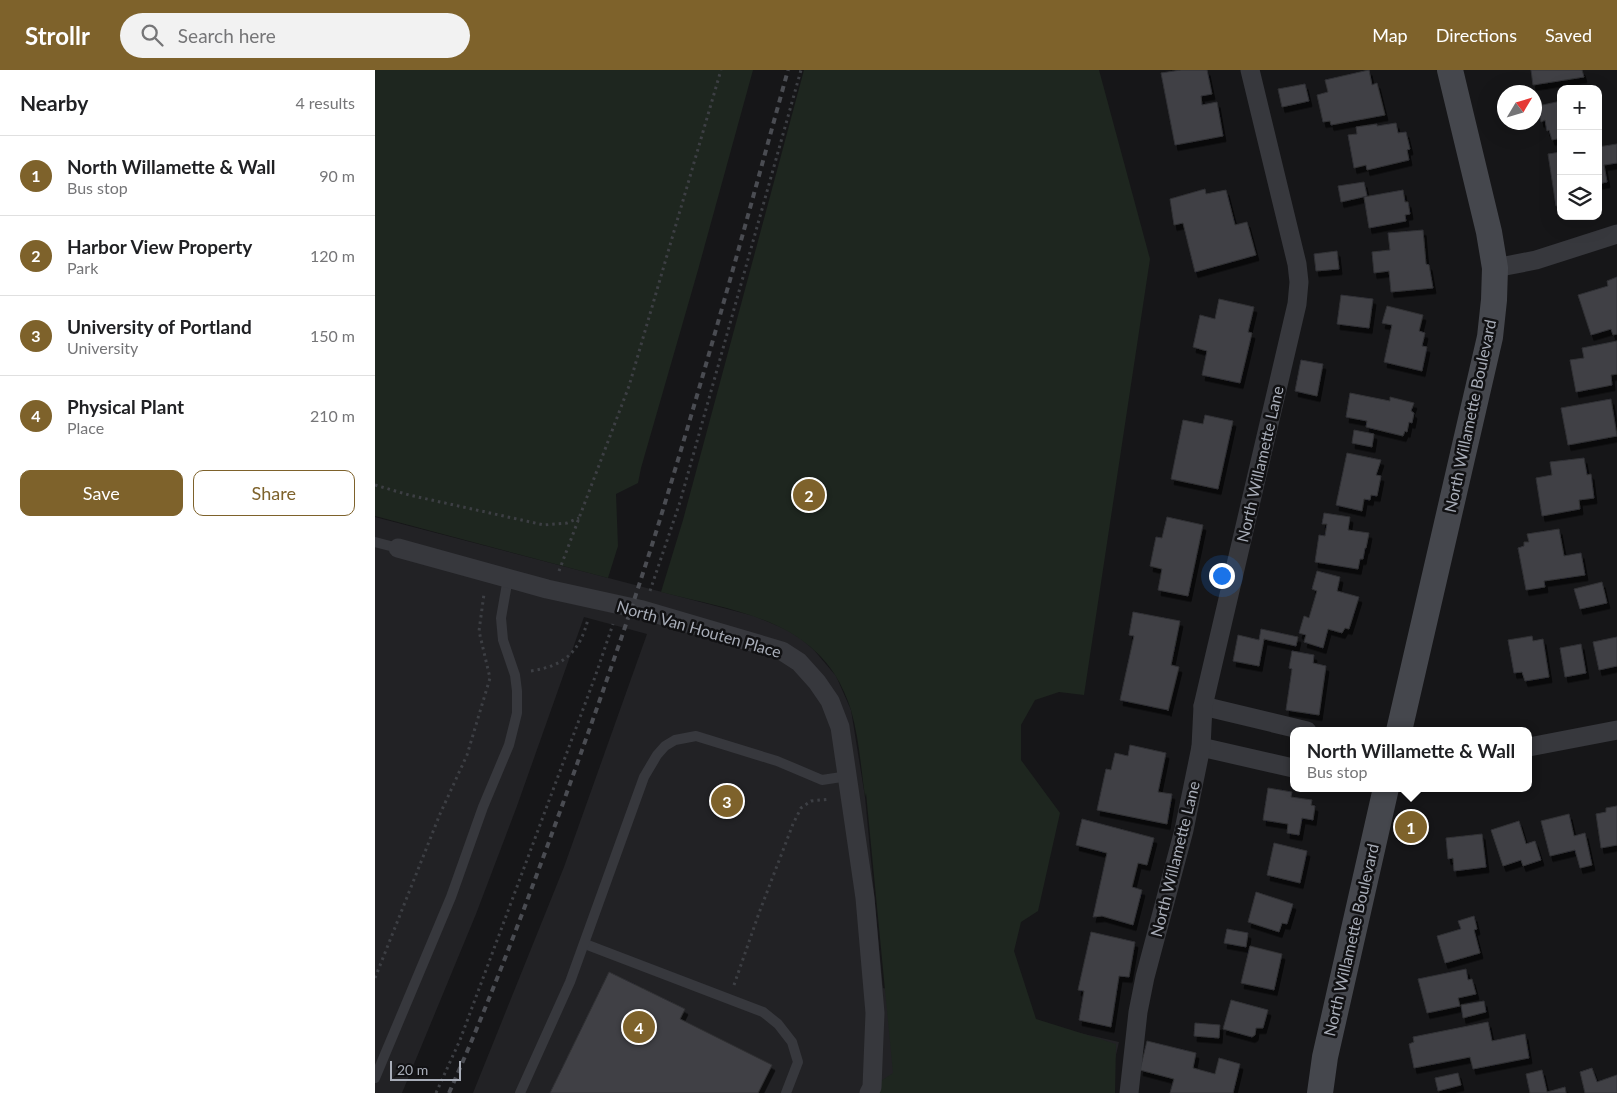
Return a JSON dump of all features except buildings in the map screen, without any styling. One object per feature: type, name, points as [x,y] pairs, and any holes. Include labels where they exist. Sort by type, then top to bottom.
[{"type":"main road","name":"North Willamette Boulevard","points":[[1400,727],[1490,337],[1494,300],[1495,268],[1489,232],[1450,70]]},
{"type":"main road","name":"North Willamette Boulevard","points":[[1319,1093],[1325,1057],[1385,792]]},
{"type":"street","name":"North Willamette Lane","points":[[1129,1093],[1138,1012],[1145,977],[1184,830],[1201,747],[1203,706],[1295,314],[1299,282],[1297,264],[1250,70]]},
{"type":"street","points":[[1495,268],[1536,260],[1617,234]]},
{"type":"street","name":"North Van Houten Place","points":[[398,548],[547,589],[643,610],[755,642],[783,651],[799,662],[817,682],[830,701],[840,727],[865,898],[875,1013],[872,1087],[869,1093]]},
{"type":"street","points":[[1203,706],[1290,727]]},
{"type":"street","points":[[1532,746],[1617,730]]},
{"type":"street","points":[[1201,747],[1290,767]]},
{"type":"lane","points":[[375,542],[398,548]]},
{"type":"lane","points":[[375,1078],[451,898],[483,807],[509,745],[517,713],[517,691],[515,675],[503,640],[501,618],[508,578]]},
{"type":"lane","points":[[520,1093],[585,944],[644,777],[657,755],[665,746],[675,740],[696,736],[777,761],[823,780],[848,776]]},
{"type":"lane","points":[[585,944],[763,1012],[778,1024],[792,1042],[798,1062],[793,1079],[785,1093]]},
{"type":"path","points":[[547,589],[562,566],[629,386],[721,70]]},
{"type":"path","points":[[643,610],[680,502],[801,70]]},
{"type":"path","points":[[375,485],[409,495],[544,525],[567,523],[580,518]]},
{"type":"path","points":[[375,978],[440,814],[467,756],[490,678],[479,631],[485,590]]},
{"type":"path","points":[[528,672],[554,666],[566,659],[576,648],[586,629],[593,599]]},
{"type":"path","points":[[436,1093],[460,1040],[595,677],[619,605]]},
{"type":"path","points":[[490,678],[495,677]]},
{"type":"path","points":[[729,1000],[759,913],[801,808],[811,801],[851,796]]},
{"type":"shaded area","points":[[375,70],[753,70],[638,483],[616,494],[618,546],[608,578],[375,516]]},
{"type":"shaded area","points":[[804,70],[1099,70],[1150,259],[1084,695],[1059,692],[1035,700],[1021,725],[1021,760],[1060,813],[1038,911],[1021,922],[1014,951],[1036,1019],[1116,1044],[1115,1093],[877,1093],[881,1081],[893,1073],[866,793],[865,797],[858,742],[851,710],[838,680],[820,656],[799,638],[775,625],[748,614],[661,592],[683,520]]},
{"type":"shaded area","points":[[375,517],[754,616],[785,629],[800,638],[813,649],[836,676],[851,710],[865,797],[883,988],[1119,1042],[1107,1093],[473,1093],[564,867],[647,634],[584,617],[517,806],[476,914],[402,1093],[375,1093]]},
{"type":"railway","points":[[449,1093],[494,986],[535,878],[635,599],[691,415],[788,70]]},
{"type":"place","name":"Harbor View Property","points":[[809,495]]},
{"type":"place","name":"University of Portland","points":[[727,801]]},
{"type":"place","name":"North Willamette & Wall","points":[[1411,827]]},
{"type":"place","name":"Physical Plant","points":[[639,1027]]}]
